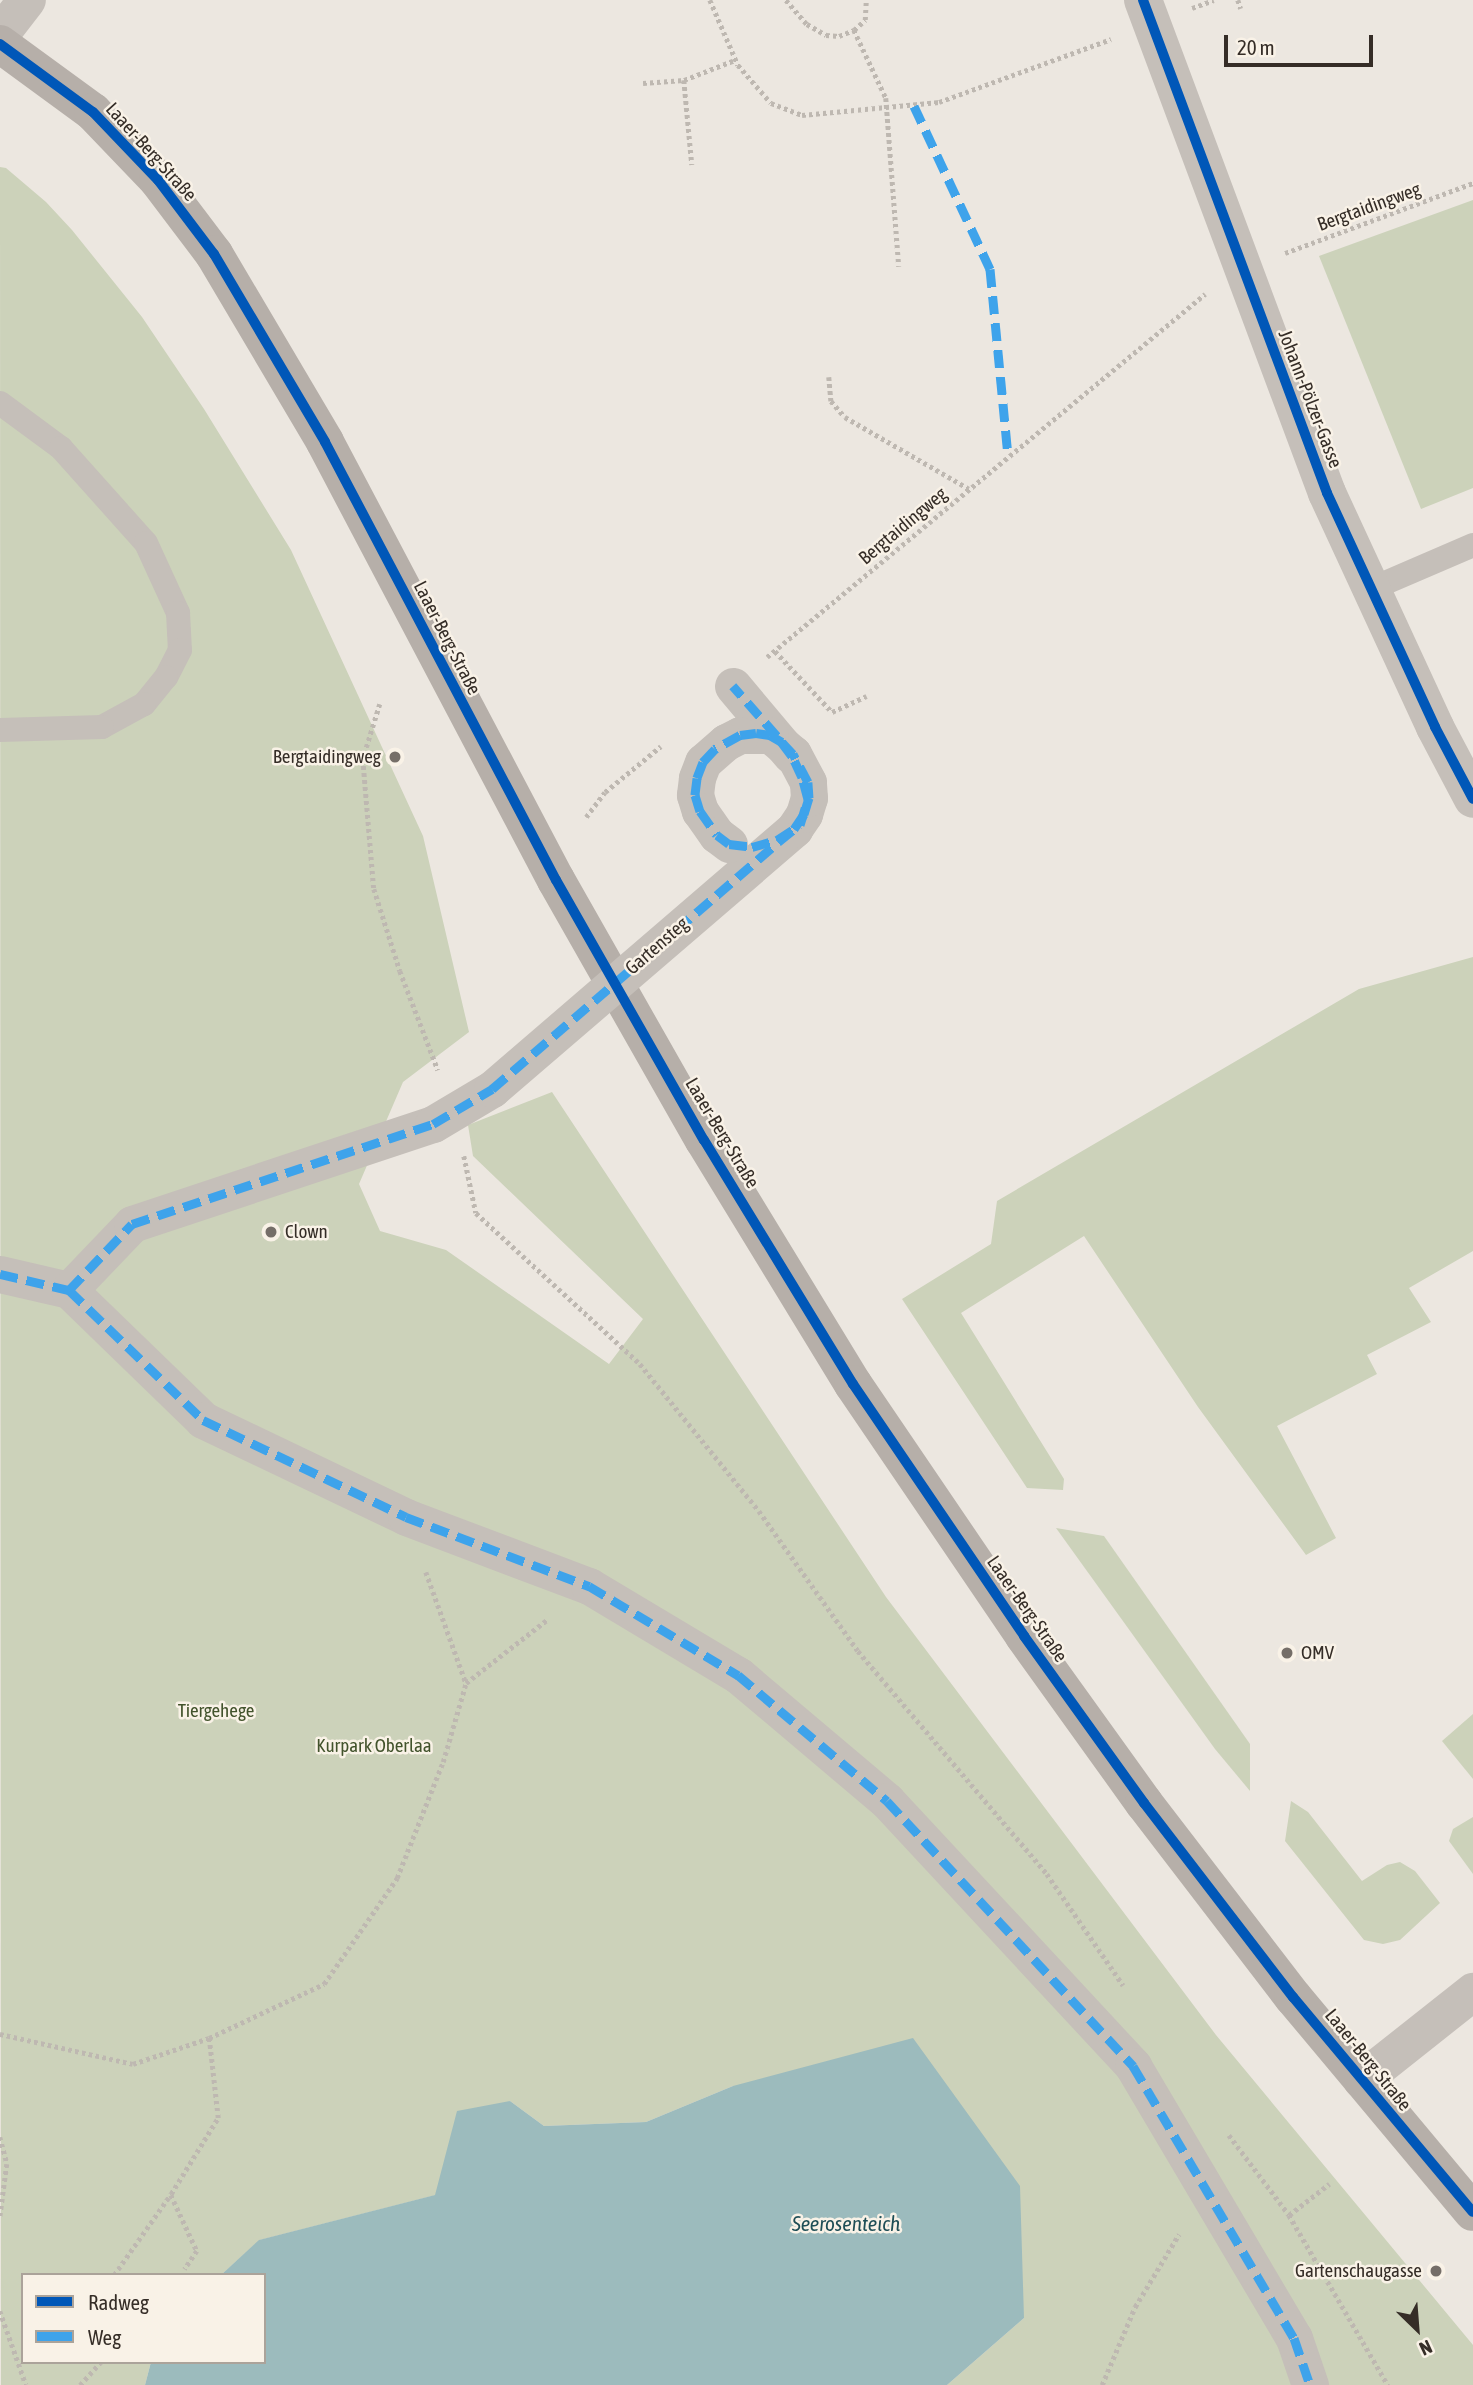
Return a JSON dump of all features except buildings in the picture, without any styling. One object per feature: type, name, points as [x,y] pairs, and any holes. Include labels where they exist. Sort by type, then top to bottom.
[{"type":"main road","name":"Laaer-Berg-Straße","points":[[0,44],[93,112],[158,180],[214,254],[325,442],[556,880],[704,1140],[853,1384],[1024,1636],[1144,1803],[1293,1997],[1473,2212]]},
{"type":"street","points":[[0,35],[27,0]]},
{"type":"street","name":"Johann-Pölzer-Gasse","points":[[1143,0],[1327,494],[1473,799]]},
{"type":"street","name":"Gartensteg","points":[[69,1290],[132,1224],[345,1156],[433,1124],[492,1089],[794,829],[804,814],[809,798],[808,782],[793,754],[770,735],[740,736],[726,742],[703,762],[695,794],[700,811],[717,835],[729,844],[752,848],[777,840],[800,825],[808,799],[802,776],[792,756],[733,686]]},
{"type":"street","points":[[0,1274],[69,1290],[203,1420],[406,1517],[589,1586],[738,1675],[887,1801],[1133,2066],[1294,2339],[1310,2385]]},
{"type":"street","points":[[1362,2080],[1473,1992]]},
{"type":"lane","points":[[0,404],[61,448],[146,543],[178,613],[180,650],[166,677],[144,704],[102,727],[0,730]]},
{"type":"lane","points":[[1371,589],[1473,545]]},
{"type":"path","points":[[710,0],[735,60],[771,103],[803,115],[939,102],[1119,36]]},
{"type":"path","points":[[786,0],[807,24],[825,35],[839,36],[854,30],[864,20],[866,0]]},
{"type":"path","points":[[1238,0],[1241,9]]},
{"type":"path","points":[[854,30],[888,108],[899,267]]},
{"type":"path","points":[[643,83],[684,80],[735,60]]},
{"type":"path","points":[[684,80],[692,165]]},
{"type":"path","points":[[829,377],[831,401],[845,417],[969,489]]},
{"type":"path","points":[[775,651],[832,712],[866,696]]},
{"type":"path","points":[[380,704],[363,759],[374,889],[400,971],[454,1111],[476,1213],[640,1364],[760,1511],[858,1651],[1047,1874],[1129,1995]]},
{"type":"path","points":[[586,817],[605,792],[669,739]]},
{"type":"path","points":[[406,1517],[466,1683]]},
{"type":"path","points":[[0,2034],[133,2064],[209,2038],[324,1984],[397,1878],[443,1762],[466,1683],[589,1586]]},
{"type":"path","points":[[115,2273],[171,2194],[218,2118],[209,2038]]},
{"type":"path","points":[[1223,2127],[1289,2215],[1388,2385]]},
{"type":"path","points":[[0,2137],[7,2164],[0,2217]]},
{"type":"path","points":[[1289,2215],[1329,2183]]},
{"type":"path","points":[[1102,2385],[1135,2307],[1207,2189]]},
{"type":"path","points":[[171,2194],[197,2251],[185,2269]]},
{"type":"path","points":[[0,2311],[26,2385]]},
{"type":"path","points":[[80,2385],[98,2364]]},
{"type":"green space","name":"Kurpark Oberlaa","points":[[0,167],[6,168],[46,202],[72,230],[142,317],[204,409],[291,550],[423,836],[469,1032],[403,1082],[359,1184],[380,1231],[446,1250],[609,1364],[643,1319],[473,1156],[468,1125],[552,1092],[886,1597],[1216,2035],[1473,2345],[1473,2385],[947,2385],[1024,2318],[733,2086],[646,2122],[544,2126],[510,2101],[436,2195],[260,2240],[223,2273],[21,2273],[21,2364],[150,2364],[145,2385],[1,2385]]},
{"type":"green space","points":[[1473,200],[1473,488],[1421,509],[1319,256]]},
{"type":"green space","points":[[1473,957],[1473,1251],[1409,1288],[1431,1322],[1367,1355],[1377,1374],[1277,1426],[1336,1538],[1306,1555],[1198,1407],[1084,1236],[961,1313],[1064,1479],[1063,1490],[1027,1488],[902,1299],[991,1244],[997,1201],[1359,989]]},
{"type":"green space","points":[[1056,1528],[1104,1536],[1250,1744],[1250,1791],[1215,1749]]},
{"type":"green space","points":[[1473,1714],[1473,1779],[1442,1741]]},
{"type":"green space","points":[[1291,1801],[1308,1812],[1362,1881],[1387,1865],[1400,1862],[1415,1871],[1440,1903],[1400,1940],[1383,1944],[1364,1940],[1285,1841]]},
{"type":"green space","points":[[1473,1817],[1473,1874],[1449,1841],[1453,1829]]},
{"type":"water","name":"Seerosenteich","points":[[913,2038],[1020,2186],[1024,2318],[947,2385],[145,2385],[150,2364],[266,2364],[266,2273],[223,2273],[259,2240],[435,2195],[457,2111],[510,2101],[544,2126],[646,2122],[733,2086]]},
{"type":"marked path","points":[[914,106],[990,269],[1008,456]]},
{"type":"marked path","points":[[69,1290],[132,1224],[433,1124],[492,1089],[794,829],[804,814],[809,798],[808,782],[793,754],[782,742],[770,735],[756,733],[740,735],[715,749],[703,762],[695,795],[700,811],[717,835],[729,844],[752,847],[777,840],[800,825],[808,799],[792,756],[777,736],[733,686]]},
{"type":"marked path","points":[[0,1274],[69,1290],[203,1420],[406,1517],[589,1586],[738,1675],[887,1801],[1133,2066],[1294,2338],[1310,2385]]},
{"type":"cycle path","points":[[1143,0],[1327,493],[1435,727],[1473,799]]},
{"type":"cycle path","points":[[0,44],[93,112],[158,180],[214,254],[325,442],[556,880],[704,1140],[853,1384],[1024,1636],[1144,1803],[1293,1997],[1473,2212]]},
{"type":"place","name":"Bergtaidingweg","points":[[395,757]]},
{"type":"place","name":"Clown","points":[[271,1232]]},
{"type":"place","name":"OMV","points":[[1287,1653]]},
{"type":"place","name":"Gartenschaugasse","points":[[1436,2271]]},
{"type":"park label","name":"Tiergehege","points":[[216,1711]]}]
